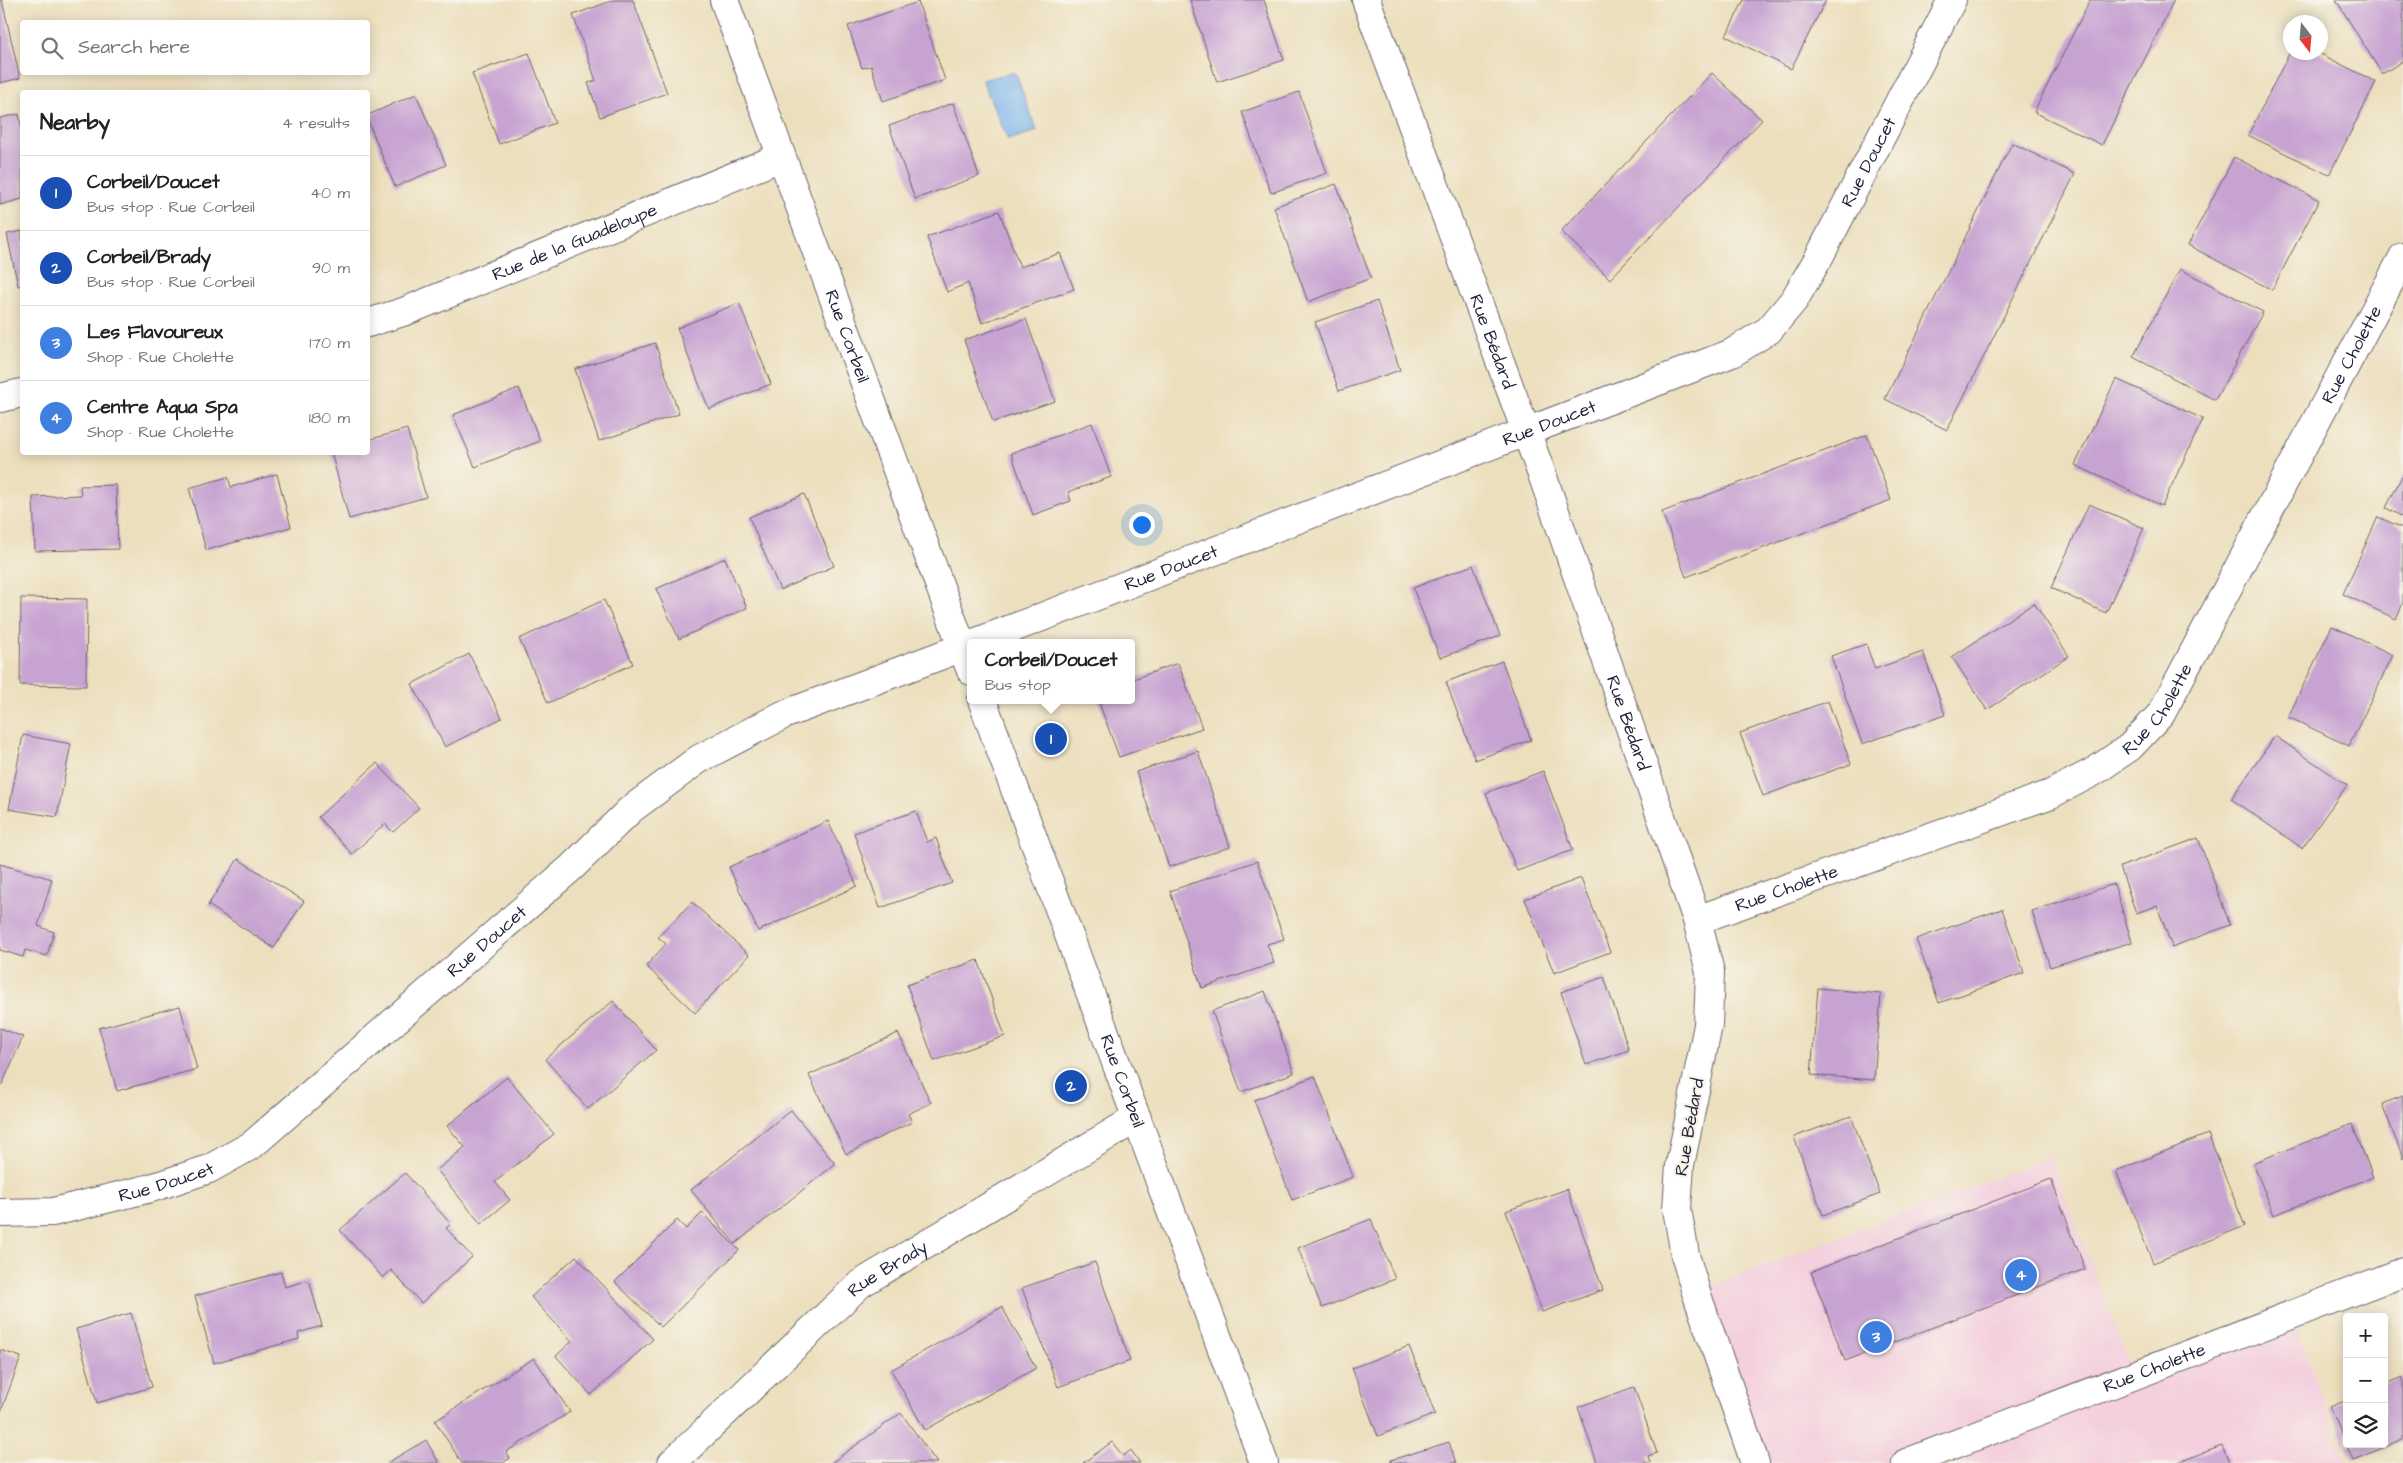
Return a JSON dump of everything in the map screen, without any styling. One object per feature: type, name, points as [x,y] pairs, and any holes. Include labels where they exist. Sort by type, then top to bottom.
[{"type":"street","name":"Rue Corbeil","points":[[724,0],[781,157],[967,646]]},
{"type":"street","name":"Rue Bédard","points":[[1366,0],[1527,433],[1697,920],[1710,972],[1708,1025],[1680,1164],[1677,1209],[1685,1255],[1696,1292],[1755,1463]]},
{"type":"street","name":"Rue Doucet","points":[[1000,639],[1732,353],[1769,330],[1794,300],[1818,259],[1952,0]]},
{"type":"street","name":"Rue de la Guadeloupe","points":[[370,321],[415,307],[781,157]]},
{"type":"street","name":"Rue Cholette","points":[[1697,920],[2051,794],[2095,771],[2130,747],[2161,714],[2403,257]]},
{"type":"street","points":[[0,398],[20,393]]},
{"type":"street","name":"Rue Doucet","points":[[0,1214],[53,1212],[151,1188],[208,1169],[252,1145],[572,866],[630,810],[699,759],[783,714],[967,652]]},
{"type":"street","name":"Rue Corbeil","points":[[983,704],[1264,1463]]},
{"type":"street","name":"Rue Brady","points":[[672,1463],[860,1284],[1137,1118]]},
{"type":"street","name":"Rue Cholette","points":[[1906,1463],[2403,1272]]},
{"type":"shaded area","points":[[2050,1157],[2134,1375],[2292,1314],[2346,1463],[1755,1463],[1696,1292]]},
{"type":"water","points":[[1015,72],[1037,131],[1008,140],[982,80]]},
{"type":"building","points":[[0,0],[2,0],[20,78],[0,83]]},
{"type":"building","points":[[614,0],[633,0],[667,93],[600,117],[588,83],[596,81],[573,15]]},
{"type":"building","points":[[1190,0],[1264,0],[1284,60],[1217,82]]},
{"type":"building","points":[[1744,0],[1826,0],[1791,69],[1726,36]]},
{"type":"building","points":[[2090,0],[2174,0],[2102,145],[2034,112]]},
{"type":"building","points":[[2336,0],[2403,0],[2403,61],[2382,74]]},
{"type":"building","points":[[918,2],[945,80],[883,101],[871,66],[862,68],[848,26]]},
{"type":"building","points":[[529,53],[555,123],[499,144],[472,73]]},
{"type":"building","points":[[2328,58],[2376,82],[2329,175],[2248,135],[2286,60],[2328,60]]},
{"type":"building","points":[[1712,73],[1762,120],[1610,279],[1561,231]]},
{"type":"building","points":[[1299,92],[1327,173],[1271,193],[1242,112]]},
{"type":"building","points":[[416,94],[446,165],[395,187],[370,126],[370,114]]},
{"type":"building","points":[[953,103],[979,176],[915,199],[889,126]]},
{"type":"building","points":[[19,114],[20,200],[0,205],[0,118]]},
{"type":"building","points":[[2012,143],[2075,174],[1947,430],[1885,399]]},
{"type":"building","points":[[2234,157],[2319,200],[2272,290],[2188,245]]},
{"type":"building","points":[[1336,184],[1371,278],[1308,302],[1274,207]]},
{"type":"building","points":[[999,211],[1020,267],[1060,253],[1074,289],[982,323],[968,283],[947,292],[927,237]]},
{"type":"building","points":[[20,231],[20,286],[18,286],[7,234]]},
{"type":"building","points":[[2180,269],[2263,312],[2215,400],[2133,357]]},
{"type":"building","points":[[1377,301],[1400,370],[1339,391],[1315,322]]},
{"type":"building","points":[[739,303],[771,384],[709,409],[677,328]]},
{"type":"building","points":[[1026,319],[1055,401],[993,422],[964,340]]},
{"type":"building","points":[[655,343],[679,414],[599,441],[575,369]]},
{"type":"building","points":[[2116,379],[2203,419],[2162,506],[2075,465]]},
{"type":"building","points":[[519,388],[540,441],[475,467],[453,415]]},
{"type":"building","points":[[1092,423],[1111,477],[1068,492],[1071,501],[1033,515],[1011,453]]},
{"type":"building","points":[[407,429],[426,497],[349,519],[332,455],[370,455],[370,439]]},
{"type":"building","points":[[1867,435],[1891,500],[1686,577],[1662,512]]},
{"type":"building","points":[[277,474],[291,527],[206,550],[189,488],[228,477],[231,487]]},
{"type":"building","points":[[2403,474],[2403,517],[2386,508]]},
{"type":"building","points":[[116,485],[118,549],[35,551],[33,497],[81,495],[80,486]]},
{"type":"building","points":[[804,494],[834,566],[780,590],[749,517]]},
{"type":"building","points":[[2089,504],[2144,528],[2106,613],[2051,588]]},
{"type":"building","points":[[2378,517],[2403,528],[2403,603],[2396,619],[2343,594]]},
{"type":"building","points":[[725,558],[747,608],[679,639],[656,589]]},
{"type":"building","points":[[1473,565],[1500,636],[1440,658],[1413,588]]},
{"type":"building","points":[[21,598],[87,599],[86,686],[20,685]]},
{"type":"building","points":[[604,600],[633,664],[548,703],[519,639]]},
{"type":"building","points":[[2034,603],[2069,656],[1987,710],[1952,657]]},
{"type":"building","points":[[2332,626],[2393,655],[2349,746],[2288,717]]},
{"type":"building","points":[[1866,644],[1875,669],[1923,652],[1945,715],[1862,744],[1831,656]]},
{"type":"building","points":[[469,654],[502,718],[445,747],[412,684]]},
{"type":"building","points":[[1502,661],[1531,740],[1475,760],[1446,682]]},
{"type":"building","points":[[1178,663],[1202,728],[1119,757],[1099,704],[1135,704],[1135,679]]},
{"type":"building","points":[[1828,701],[1851,764],[1763,796],[1740,733]]},
{"type":"building","points":[[23,735],[71,744],[57,817],[9,809]]},
{"type":"building","points":[[2275,736],[2347,785],[2302,848],[2231,799]]},
{"type":"building","points":[[1198,751],[1230,847],[1169,867],[1136,772]]},
{"type":"building","points":[[377,763],[419,808],[393,832],[385,824],[352,854],[318,817]]},
{"type":"building","points":[[1543,771],[1573,850],[1517,871],[1486,793]]},
{"type":"building","points":[[916,811],[927,842],[936,838],[952,883],[880,908],[854,833]]},
{"type":"building","points":[[828,821],[857,886],[758,931],[729,867]]},
{"type":"building","points":[[2198,838],[2230,925],[2172,947],[2157,906],[2136,913],[2120,867]]},
{"type":"building","points":[[238,859],[304,901],[274,948],[208,905]]},
{"type":"building","points":[[1257,861],[1284,939],[1267,944],[1274,963],[1202,988],[1170,891]]},
{"type":"building","points":[[0,864],[52,879],[38,926],[54,932],[47,956],[25,950],[23,957],[0,950]]},
{"type":"building","points":[[1581,878],[1610,952],[1554,973],[1525,899]]},
{"type":"building","points":[[2114,884],[2132,942],[2050,967],[2032,911]]},
{"type":"building","points":[[692,902],[749,955],[695,1013],[646,966],[666,944],[658,937]]},
{"type":"building","points":[[2002,909],[2024,973],[1939,1003],[1916,939]]},
{"type":"building","points":[[978,960],[1005,1036],[934,1061],[907,985]]},
{"type":"building","points":[[1604,977],[1629,1050],[1586,1065],[1561,992]]},
{"type":"building","points":[[1818,988],[1881,994],[1874,1080],[1811,1075]]},
{"type":"building","points":[[1265,991],[1294,1073],[1241,1092],[1212,1011]]},
{"type":"building","points":[[613,1001],[656,1050],[588,1109],[545,1059]]},
{"type":"building","points":[[180,1006],[197,1069],[117,1091],[99,1028]]},
{"type":"building","points":[[0,1028],[23,1037],[2,1085],[0,1084]]},
{"type":"building","points":[[898,1033],[931,1103],[908,1114],[912,1122],[846,1154],[809,1075]]},
{"type":"building","points":[[1315,1076],[1353,1177],[1292,1200],[1254,1100]]},
{"type":"building","points":[[507,1077],[554,1134],[495,1182],[510,1200],[481,1224],[437,1170],[465,1147],[447,1126]]},
{"type":"building","points":[[2403,1096],[2403,1158],[2382,1104]]},
{"type":"building","points":[[791,1110],[835,1164],[735,1244],[691,1190]]},
{"type":"building","points":[[1851,1116],[1880,1194],[1823,1215],[1794,1137]]},
{"type":"building","points":[[2352,1124],[2373,1177],[2274,1215],[2253,1163]]},
{"type":"building","points":[[2208,1134],[2245,1226],[2153,1263],[2116,1171]]},
{"type":"building","points":[[405,1173],[451,1224],[446,1228],[472,1257],[421,1303],[391,1270],[383,1278],[340,1230]]},
{"type":"building","points":[[2051,1179],[2085,1269],[1845,1361],[1811,1272]]},
{"type":"building","points":[[1567,1189],[1603,1290],[1542,1312],[1506,1211]]},
{"type":"building","points":[[702,1213],[739,1250],[661,1327],[615,1282],[677,1220],[686,1229]]},
{"type":"building","points":[[1371,1219],[1395,1279],[1322,1308],[1298,1248]]},
{"type":"building","points":[[576,1256],[653,1339],[591,1395],[556,1356],[572,1341],[531,1297]]},
{"type":"building","points":[[1095,1262],[1130,1361],[1058,1387],[1022,1288]]},
{"type":"building","points":[[281,1272],[285,1287],[309,1280],[322,1326],[298,1333],[299,1339],[214,1363],[195,1296]]},
{"type":"building","points":[[1002,1307],[1036,1368],[925,1430],[891,1370]]},
{"type":"building","points":[[131,1313],[152,1387],[97,1403],[76,1329]]},
{"type":"building","points":[[1409,1346],[1435,1414],[1378,1436],[1352,1368]]},
{"type":"building","points":[[0,1350],[21,1357],[0,1414]]},
{"type":"building","points":[[534,1358],[570,1412],[506,1452],[510,1458],[503,1463],[462,1463],[435,1421]]},
{"type":"building","points":[[2403,1377],[2403,1440],[2388,1446],[2388,1403],[2388,1383]]},
{"type":"building","points":[[1634,1387],[1657,1453],[1648,1456],[1650,1463],[1597,1463],[1578,1407]]},
{"type":"building","points":[[2343,1402],[2343,1437],[2330,1407]]},
{"type":"building","points":[[901,1413],[937,1463],[831,1463]]},
{"type":"building","points":[[426,1440],[439,1463],[387,1463]]},
{"type":"building","points":[[1112,1442],[1123,1456],[1131,1450],[1140,1463],[1083,1463]]},
{"type":"building","points":[[1449,1442],[1456,1463],[1391,1463],[1391,1460]]},
{"type":"building","points":[[2222,1446],[2229,1463],[2176,1463],[2184,1460]]},
{"type":"building","points":[[2348,1448],[2383,1448],[2353,1460]]},
{"type":"place","name":"Corbeil/Doucet","points":[[1051,739]]},
{"type":"place","name":"Corbeil/Brady","points":[[1071,1086]]},
{"type":"place","name":"Centre Aqua Spa","points":[[2021,1275]]},
{"type":"place","name":"Les Flavoureux","points":[[1876,1337]]}]
